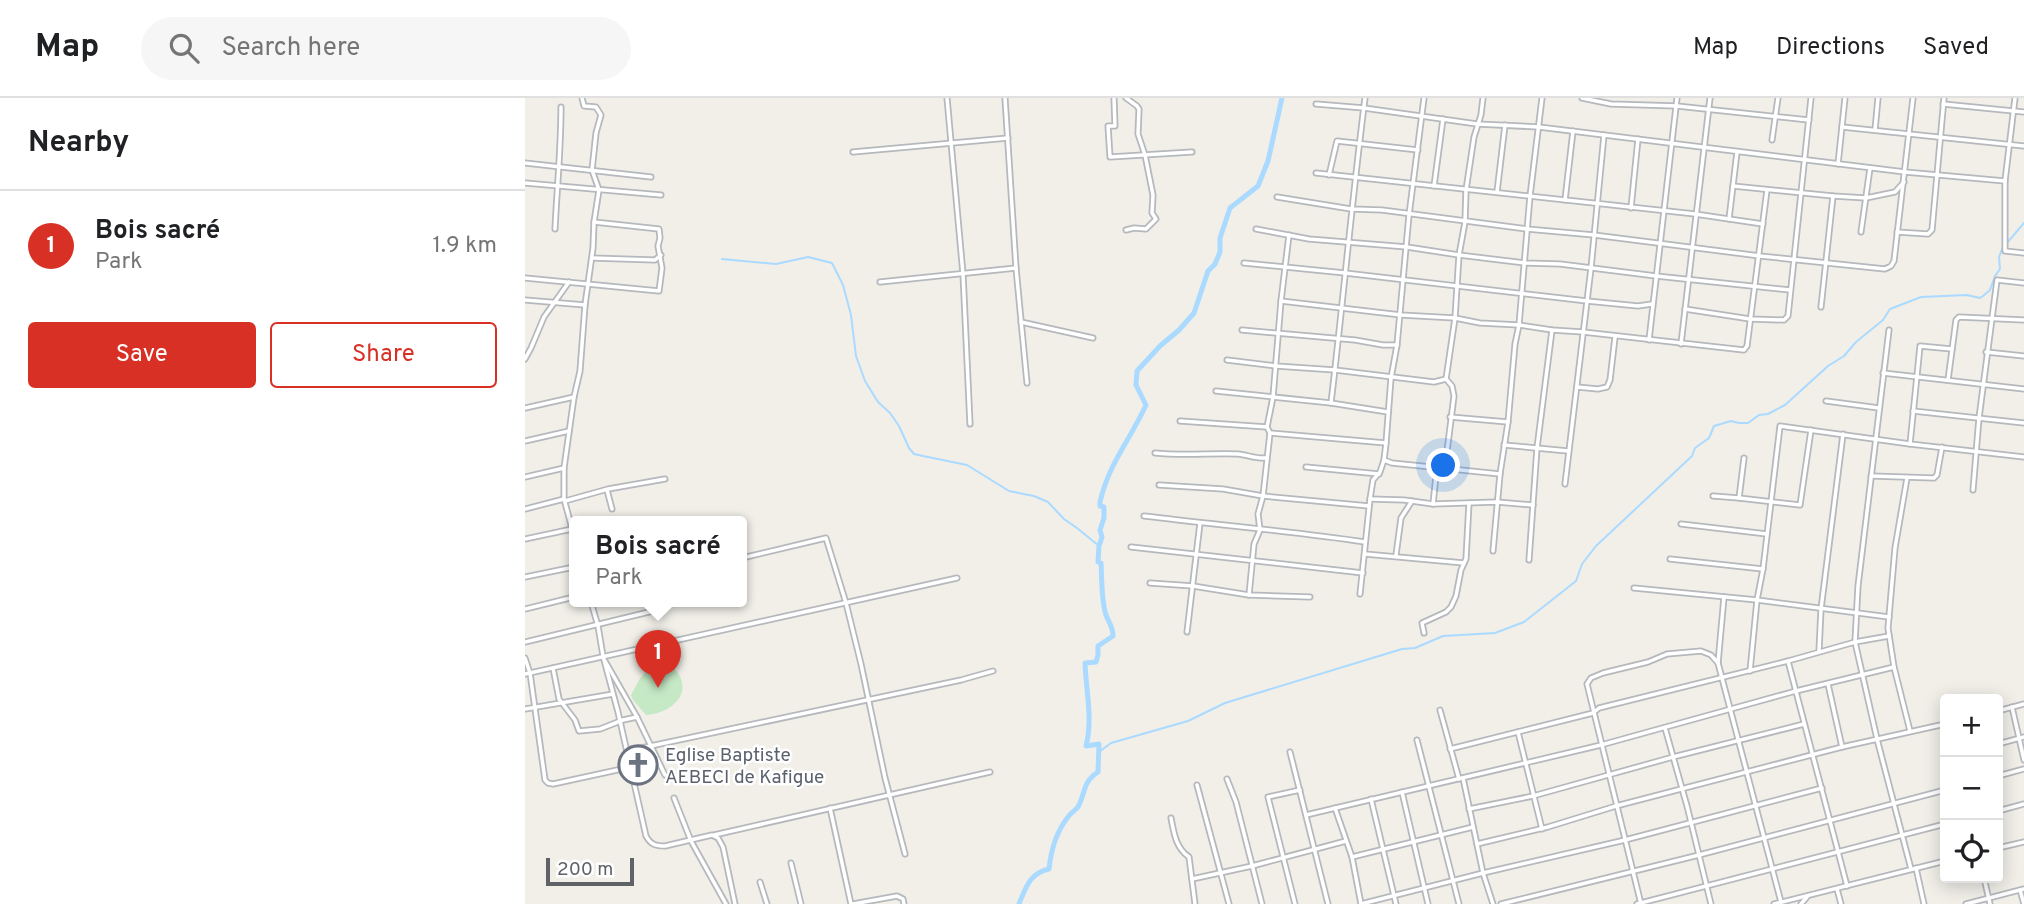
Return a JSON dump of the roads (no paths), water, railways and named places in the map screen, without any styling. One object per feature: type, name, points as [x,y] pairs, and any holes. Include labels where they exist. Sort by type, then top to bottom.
[{"type":"street","points":[[569,517],[565,500],[564,468],[580,371],[587,284],[599,190],[592,170],[600,115],[596,107],[584,106],[582,98]]},
{"type":"street","points":[[947,98],[963,274],[970,424]]},
{"type":"street","points":[[1005,98],[1016,268],[1027,383]]},
{"type":"street","points":[[1114,98],[1115,126],[1108,126],[1110,157],[1192,152]]},
{"type":"street","points":[[1125,230],[1146,229],[1156,219],[1152,213],[1153,195],[1138,134],[1139,110],[1126,98]]},
{"type":"street","points":[[1331,403],[1365,98]]},
{"type":"street","points":[[1360,594],[1373,480],[1384,460],[1424,98]]},
{"type":"street","points":[[1445,467],[1454,391],[1446,379],[1455,318],[1466,190],[1483,98]]},
{"type":"street","points":[[1493,551],[1542,98]]},
{"type":"street","points":[[1582,98],[1611,104],[1677,106],[1808,120]]},
{"type":"street","points":[[1649,340],[1677,98]]},
{"type":"street","points":[[1681,344],[1710,98]]},
{"type":"street","points":[[1772,139],[1778,98]]},
{"type":"street","points":[[1685,309],[1750,319],[1784,320],[1788,316],[1811,98]]},
{"type":"street","points":[[1838,163],[1845,98]]},
{"type":"street","points":[[1875,130],[1878,98]]},
{"type":"street","points":[[1277,197],[1351,209],[1382,210],[1465,222],[1885,269],[1894,261],[1913,98]]},
{"type":"street","points":[[1897,232],[1930,233],[1944,98]]},
{"type":"street","points":[[2015,98],[2005,181],[2005,251],[2024,253]]},
{"type":"street","points":[[1316,104],[1477,124],[1539,127],[1905,172],[2005,181]]},
{"type":"street","points":[[1943,104],[2024,112]]},
{"type":"street","points":[[555,229],[561,150],[561,107]]},
{"type":"street","points":[[1434,186],[1443,119]]},
{"type":"street","points":[[1497,192],[1505,125]]},
{"type":"street","points":[[1842,127],[2024,146]]},
{"type":"street","points":[[1565,200],[1573,131]]},
{"type":"street","points":[[1565,484],[1604,135]]},
{"type":"street","points":[[853,152],[1008,138]]},
{"type":"street","points":[[1631,208],[1638,139]]},
{"type":"street","points":[[1329,175],[1337,141],[1417,150]]},
{"type":"street","points":[[1729,219],[1737,152]]},
{"type":"street","points":[[525,163],[651,177]]},
{"type":"street","points":[[1861,232],[1870,168]]},
{"type":"street","points":[[1316,173],[1695,214],[1763,224]]},
{"type":"street","points":[[525,183],[661,195]]},
{"type":"street","points":[[1733,186],[1866,198],[1895,192],[1904,183]]},
{"type":"street","points":[[1281,301],[1744,350],[1747,346],[1760,256],[1767,190]]},
{"type":"street","points":[[1821,307],[1833,197]]},
{"type":"street","points":[[525,278],[659,291],[662,268],[658,246],[659,229],[594,222]]},
{"type":"street","points":[[1256,229],[1309,239],[1407,247],[1459,256],[1560,264],[1790,290]]},
{"type":"street","points":[[1249,595],[1254,544],[1260,530],[1258,513],[1263,496],[1270,433],[1267,427],[1273,397],[1289,235]]},
{"type":"street","points":[[591,258],[655,260],[661,255]]},
{"type":"street","points":[[1244,263],[1345,272],[1587,301],[1638,306],[1652,304]]},
{"type":"street","points":[[880,282],[1016,268]]},
{"type":"street","points":[[1973,490],[1986,352],[1997,280],[2024,283]]},
{"type":"street","points":[[525,359],[544,317],[569,282]]},
{"type":"street","points":[[525,300],[585,305]]},
{"type":"street","points":[[1948,380],[1956,320],[1959,317],[2024,320]]},
{"type":"street","points":[[1021,322],[1093,338]]},
{"type":"street","points":[[1242,330],[1397,345]]},
{"type":"street","points":[[1529,560],[1537,448],[1552,330]]},
{"type":"street","points":[[1889,330],[1875,439],[1855,642],[1901,835],[1924,904]]},
{"type":"street","points":[[1577,387],[1607,387],[1615,337]]},
{"type":"street","points":[[1910,444],[1920,346],[1952,349]]},
{"type":"street","points":[[1986,352],[2024,356]]},
{"type":"street","points":[[1227,360],[1434,382],[1446,379]]},
{"type":"street","points":[[1883,373],[2024,389]]},
{"type":"street","points":[[1216,391],[1388,412]]},
{"type":"street","points":[[525,408],[574,397]]},
{"type":"street","points":[[1826,401],[1879,408]]},
{"type":"street","points":[[1913,411],[2024,424]]},
{"type":"street","points":[[1450,418],[1507,422]]},
{"type":"street","points":[[1180,421],[1267,427]]},
{"type":"street","points":[[1750,671],[1756,600],[1763,569],[1780,426],[2024,457]]},
{"type":"street","points":[[1713,496],[1800,505],[1811,430]]},
{"type":"street","points":[[525,441],[569,431]]},
{"type":"street","points":[[1270,433],[1386,443]]},
{"type":"street","points":[[1819,651],[1821,609],[1843,434]]},
{"type":"street","points":[[1504,445],[1569,451]]},
{"type":"street","points":[[1871,476],[1934,478],[1937,475],[1942,447]]},
{"type":"street","points":[[1154,453],[1240,454],[1266,458]]},
{"type":"street","points":[[1739,498],[1744,458]]},
{"type":"street","points":[[1384,460],[1391,463],[1500,474]]},
{"type":"street","points":[[1382,466],[1391,463]]},
{"type":"street","points":[[1433,504],[1437,466]]},
{"type":"street","points":[[1306,467],[1378,474]]},
{"type":"street","points":[[525,477],[564,468]]},
{"type":"street","points":[[1907,478],[1895,548],[1889,636],[1910,731]]},
{"type":"street","points":[[525,509],[664,479]]},
{"type":"street","points":[[1159,485],[1223,489],[1263,496],[1369,506]]},
{"type":"street","points":[[607,490],[612,509]]},
{"type":"street","points":[[1370,499],[1433,504],[1497,502],[1533,505]]},
{"type":"street","points":[[1396,556],[1401,518],[1412,501]]},
{"type":"street","points":[[1424,632],[1422,623],[1446,612],[1459,588],[1461,570],[1466,559],[1469,503]]},
{"type":"street","points":[[1144,516],[1308,533],[1365,542]]},
{"type":"street","points":[[1187,632],[1200,523]]},
{"type":"street","points":[[1681,524],[1767,534]]},
{"type":"street","points":[[525,539],[569,530]]},
{"type":"street","points":[[747,557],[826,538],[846,603],[905,854]]},
{"type":"street","points":[[1131,547],[1363,573]]},
{"type":"street","points":[[1365,554],[1464,563]]},
{"type":"street","points":[[1670,558],[1763,569]]},
{"type":"street","points":[[525,577],[569,567]]},
{"type":"street","points":[[527,673],[957,578]]},
{"type":"street","points":[[1150,583],[1193,586],[1249,595],[1310,597]]},
{"type":"street","points":[[1634,588],[1889,617]]},
{"type":"street","points":[[1724,597],[1718,663],[1781,902]]},
{"type":"street","points":[[525,608],[569,598]]},
{"type":"street","points":[[592,607],[646,836],[650,843],[665,846],[691,841],[990,772]]},
{"type":"street","points":[[525,642],[653,611]]},
{"type":"street","points":[[1450,749],[1819,651],[1889,636]]},
{"type":"street","points":[[1718,663],[1711,655],[1701,651],[1667,654],[1648,662],[1604,673],[1591,678],[1587,684],[1640,904],[1940,825]]},
{"type":"street","points":[[603,656],[665,775]]},
{"type":"street","points":[[525,658],[535,706],[545,780],[553,784],[631,768]]},
{"type":"street","points":[[1789,661],[1846,886]]},
{"type":"street","points":[[1306,815],[1601,745],[1894,667]]},
{"type":"street","points":[[553,668],[558,695],[579,731],[600,729],[637,717]]},
{"type":"street","points":[[627,751],[993,671]]},
{"type":"street","points":[[1828,684],[1842,747]]},
{"type":"street","points":[[525,709],[613,694]]},
{"type":"street","points":[[2003,710],[2024,704]]},
{"type":"street","points":[[2012,707],[2022,738],[2024,760]]},
{"type":"street","points":[[1440,710],[1493,904]]},
{"type":"street","points":[[1469,809],[1533,796],[1804,724]]},
{"type":"street","points":[[1477,844],[1542,829],[1616,806],[1842,747],[1940,725]]},
{"type":"street","points":[[1665,727],[1711,904]]},
{"type":"street","points":[[1518,732],[1542,829]]},
{"type":"street","points":[[2003,743],[2022,738]]},
{"type":"street","points":[[1417,740],[1459,904]]},
{"type":"street","points":[[1290,752],[1328,904]]},
{"type":"street","points":[[2003,775],[2024,769]]},
{"type":"street","points":[[1227,779],[1236,802],[1262,904]]},
{"type":"street","points":[[1197,785],[1229,904]]},
{"type":"street","points":[[1335,808],[1352,857],[1361,904],[1625,840],[1822,788]]},
{"type":"street","points":[[1295,904],[1268,797],[1300,789]]},
{"type":"street","points":[[1501,904],[1940,791]]},
{"type":"street","points":[[1402,792],[1428,904]]},
{"type":"street","points":[[674,799],[691,841],[726,904]]},
{"type":"street","points":[[1371,799],[1396,904]]},
{"type":"street","points":[[2003,810],[2024,804]]},
{"type":"street","points":[[830,808],[852,904],[897,896],[904,904]]},
{"type":"street","points":[[1171,818],[1178,845],[1189,858],[1195,904]]},
{"type":"street","points":[[1352,857],[1473,827]]},
{"type":"street","points":[[712,835],[718,838],[723,847],[735,904]]},
{"type":"street","points":[[1192,879],[1346,841]]},
{"type":"street","points":[[2003,847],[2024,842]]},
{"type":"street","points":[[1774,904],[1940,862]]},
{"type":"street","points":[[791,863],[801,904]]},
{"type":"street","points":[[760,882],[767,904]]},
{"type":"street","points":[[1985,883],[1990,904]]},
{"type":"street","points":[[1837,889],[1841,904]]},
{"type":"street","points":[[1966,904],[2022,889],[2024,904]]},
{"type":"street","points":[[1801,904],[1808,896]]},
{"type":"waterway","points":[[1019,904],[1033,877],[1049,869],[1060,829],[1078,807],[1087,783],[1098,772],[1099,744],[1086,746],[1089,715],[1085,663],[1096,662],[1098,646],[1113,636],[1104,609],[1101,563],[1098,562],[1102,537],[1100,530],[1104,518],[1104,507],[1100,506],[1100,502],[1114,463],[1146,405],[1136,385],[1137,371],[1194,313],[1208,271],[1215,264],[1220,252],[1220,238],[1230,208],[1258,186],[1268,161],[1282,98]]},
{"type":"waterway","points":[[2007,243],[2024,223]]},
{"type":"waterway","points":[[1099,752],[1111,743],[1188,721],[1225,703],[1402,649],[1415,648],[1443,636],[1495,633],[1524,622],[1576,581],[1582,564],[1596,546],[1692,456],[1695,448],[1709,438],[1714,426],[1731,421],[1748,423],[1759,415],[1768,414],[1785,405],[1828,366],[1844,356],[1856,342],[1883,320],[1890,309],[1921,297],[1967,295],[1980,298],[1990,290],[2000,269],[1999,257],[2003,247]]},
{"type":"waterway","points":[[722,259],[776,264],[808,257],[832,263],[843,285],[851,315],[856,356],[865,381],[878,402],[899,426],[914,454],[967,465],[1009,491],[1048,502],[1064,519],[1099,546]]},
{"type":"place","name":"Bois sacré","points":[[658,688]]},
{"type":"place","name":"Eglise Baptiste AEBECI de Kafigue","points":[[638,765]]}]
